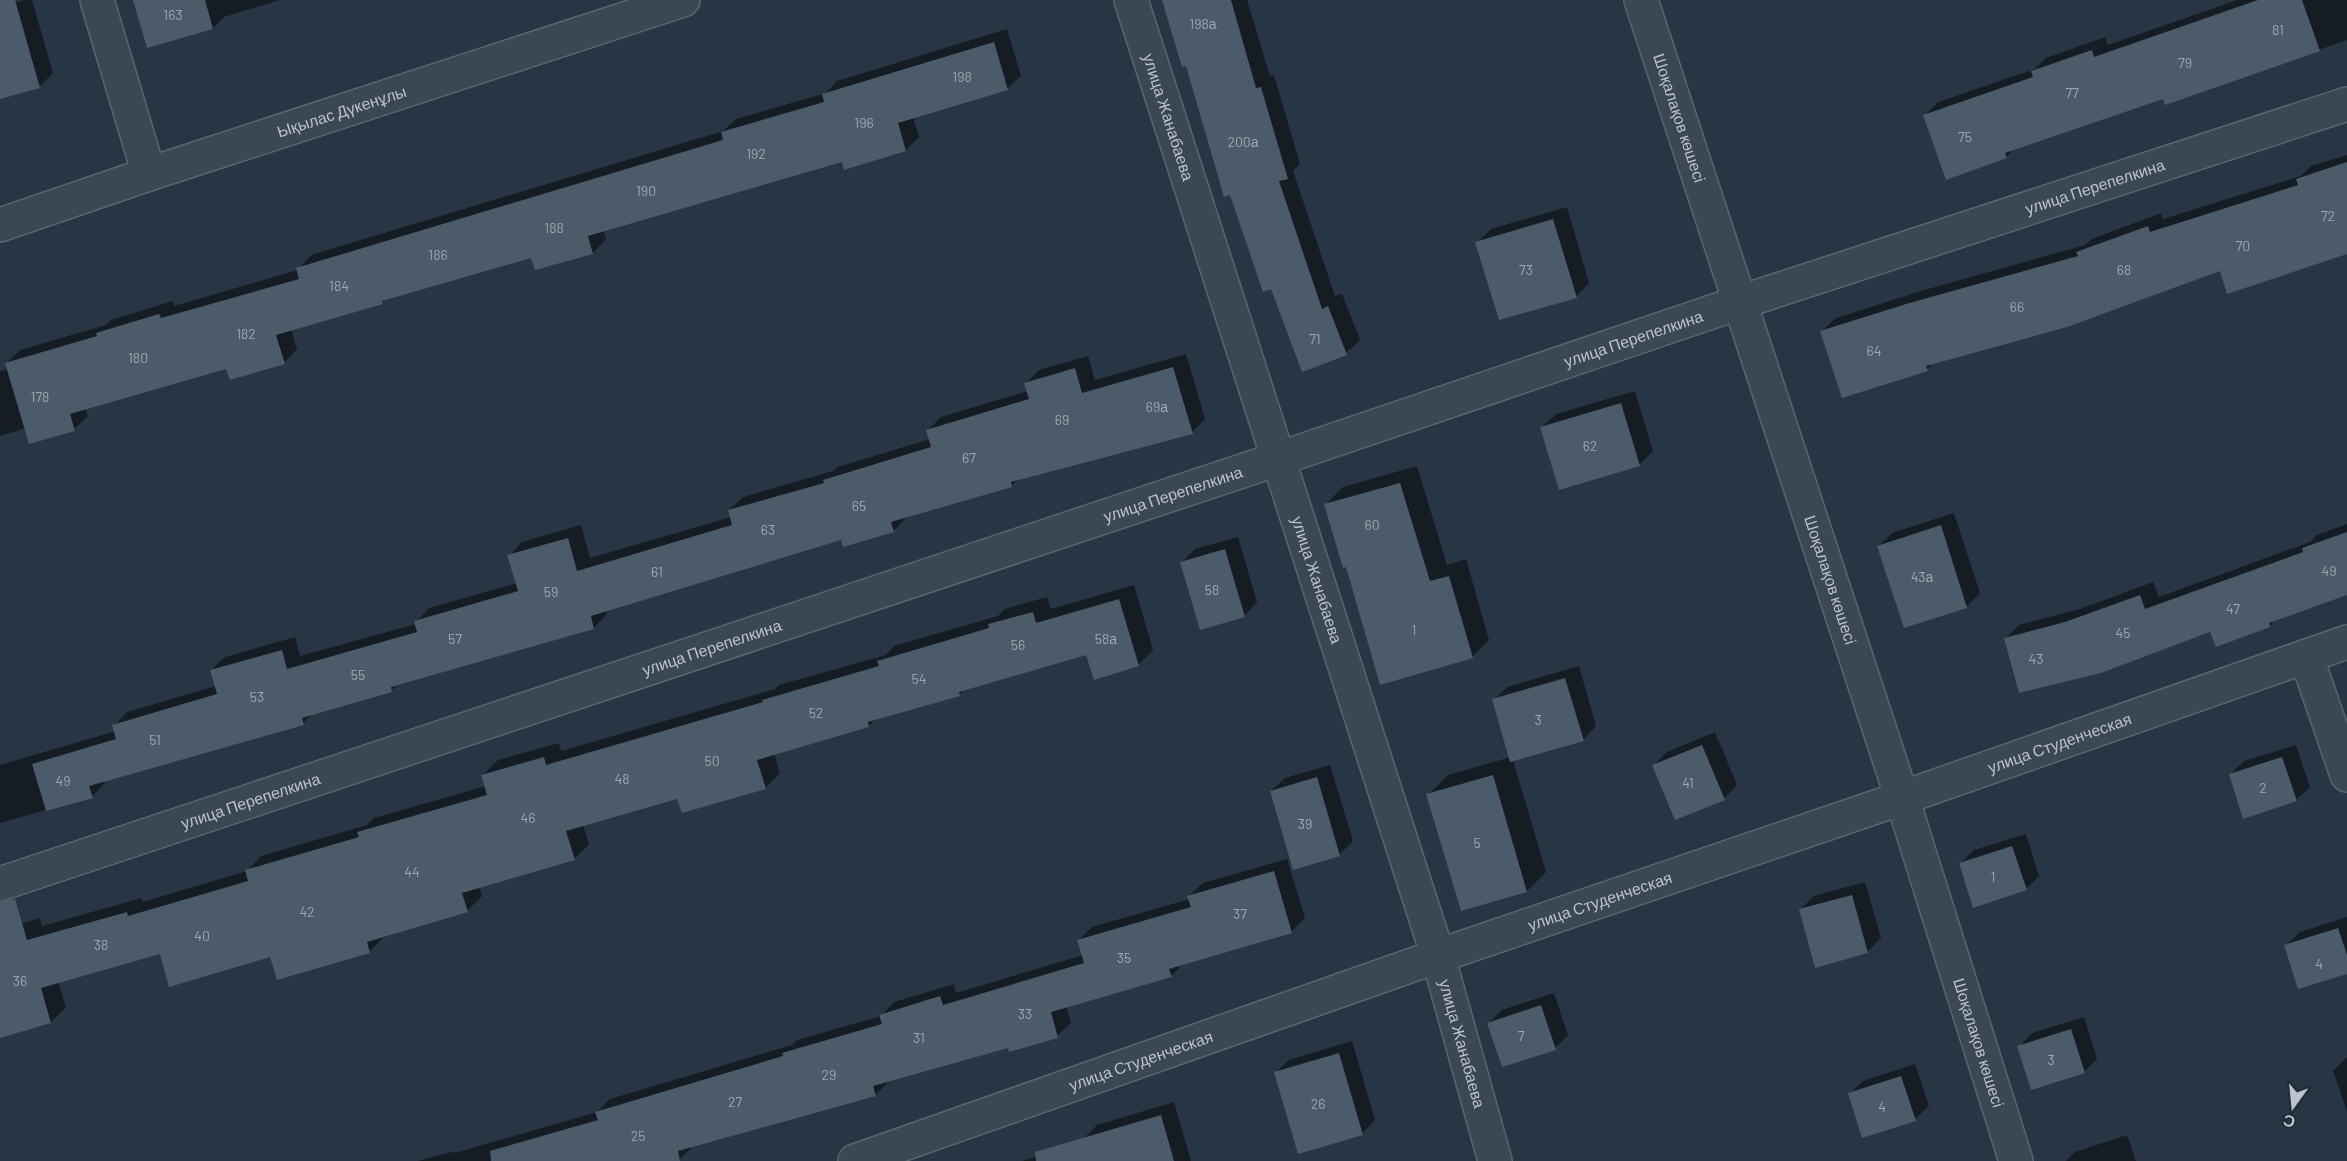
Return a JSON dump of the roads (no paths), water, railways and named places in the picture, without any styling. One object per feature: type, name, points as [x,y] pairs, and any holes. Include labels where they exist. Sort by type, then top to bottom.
[{"type":"street","points":[[96,0],[149,174]]},
{"type":"street","name":"Ықылас Дүкенұлы","points":[[0,225],[149,174],[683,0]]},
{"type":"street","name":"улица Жанабаева","points":[[1131,0],[1438,956],[1496,1161]]},
{"type":"street","name":"Шоқалақов көшесі","points":[[1641,0],[1902,798],[2016,1161]]},
{"type":"street","name":"улица Перепелкина","points":[[0,884],[1278,459],[1741,302],[2347,104]]},
{"type":"street","name":"улица Студенческая","points":[[855,1161],[1438,956],[1902,798],[2347,642]]},
{"type":"street","points":[[2306,656],[2347,775]]}]
